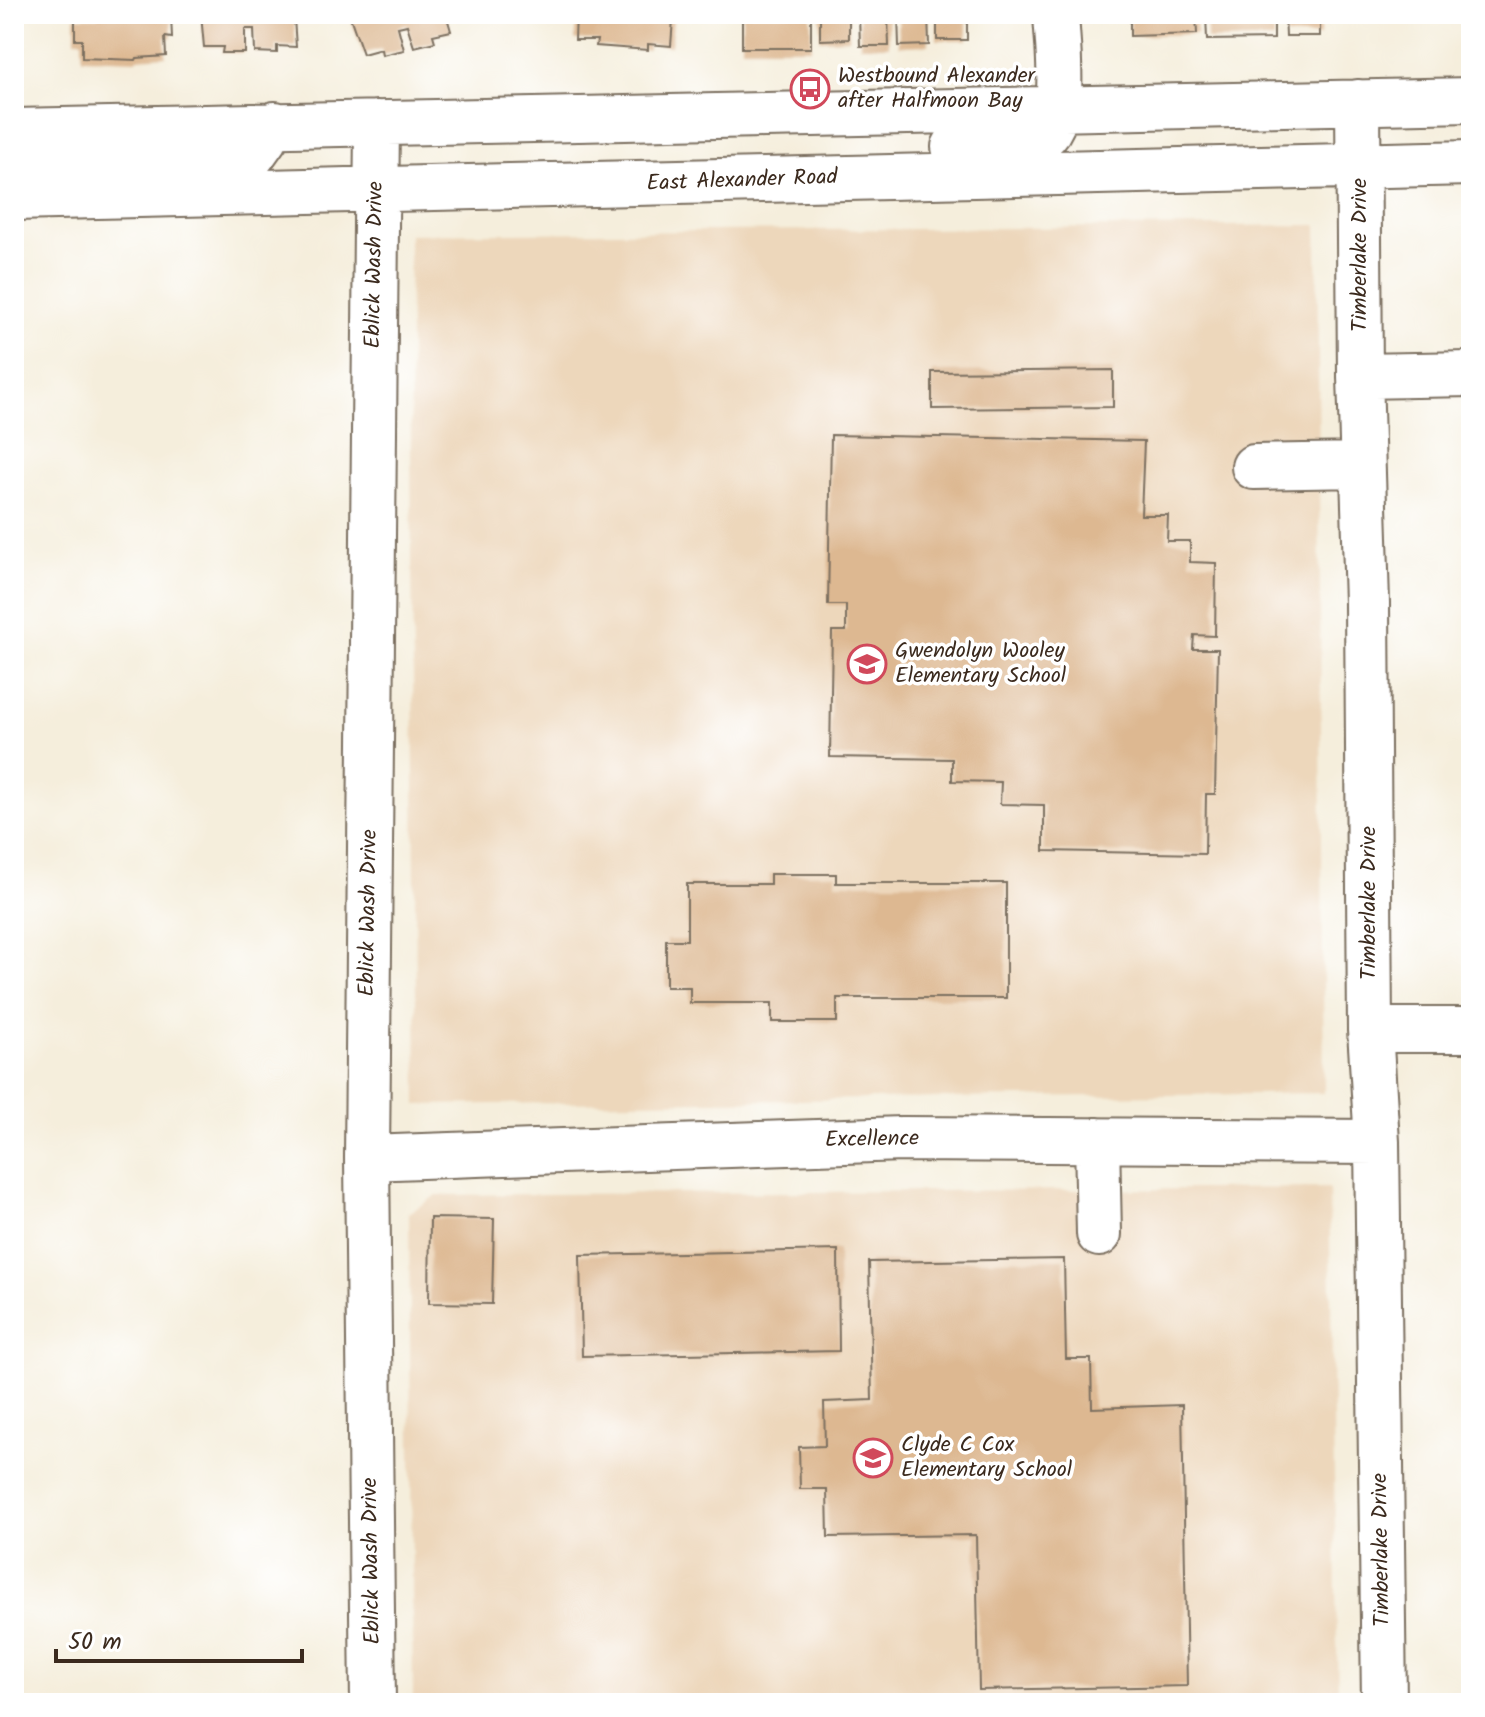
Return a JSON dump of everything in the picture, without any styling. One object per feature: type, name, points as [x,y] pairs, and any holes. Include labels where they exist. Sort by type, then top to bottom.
[{"type":"street","points":[[808,179],[828,161],[848,151],[1037,140],[1052,129],[1059,107],[1056,14]]},
{"type":"street","points":[[14,131],[1471,100]]},
{"type":"street","name":"Timberlake Drive","points":[[1358,102],[1360,376],[1367,603],[1370,1030],[1377,1142],[1384,1703]]},
{"type":"street","name":"Eblick Wash Drive","points":[[373,1703],[367,1158],[377,123]]},
{"type":"street","points":[[14,173],[65,166],[204,161],[253,155],[275,124]]},
{"type":"street","name":"East Alexander Road","points":[[14,198],[1471,163]]},
{"type":"street","points":[[1360,376],[1471,374]]},
{"type":"street","points":[[1254,467],[1362,465]]},
{"type":"street","points":[[1370,1030],[1471,1030]]},
{"type":"street","name":"Excellence","points":[[367,1158],[902,1139],[1377,1142]]},
{"type":"street","points":[[1097,1140],[1099,1234]]},
{"type":"shaded area","name":"Gwendolyn Wooley Elementary School","points":[[1317,225],[1324,1093],[417,1105],[409,234]]},
{"type":"shaded area","name":"Clyde C Cox Elementary School","points":[[1329,1188],[1338,1703],[413,1703],[409,1213],[437,1195]]},
{"type":"building","points":[[98,14],[171,15],[172,38],[165,37],[166,56],[136,60],[82,58],[82,40],[75,40],[75,17],[98,17]]},
{"type":"building","points":[[201,14],[296,14],[296,47],[277,46],[277,53],[255,52],[254,29],[245,29],[245,53],[222,53],[223,47],[204,47]]},
{"type":"building","points":[[349,14],[446,14],[451,31],[433,35],[435,42],[414,47],[407,25],[398,27],[404,50],[382,55],[381,49],[363,54]]},
{"type":"building","points":[[576,14],[667,14],[667,18],[673,19],[671,46],[648,44],[648,50],[596,46],[597,40],[575,40]]},
{"type":"building","points":[[742,14],[811,14],[811,48],[742,48]]},
{"type":"building","points":[[820,14],[849,14],[849,39],[820,40]]},
{"type":"building","points":[[859,14],[888,14],[889,46],[860,46]]},
{"type":"building","points":[[898,14],[928,14],[929,45],[899,46]]},
{"type":"building","points":[[937,14],[967,14],[967,40],[937,40]]},
{"type":"building","points":[[1130,14],[1196,14],[1197,34],[1130,36]]},
{"type":"building","points":[[1206,14],[1274,14],[1274,39],[1207,40]]},
{"type":"building","points":[[1285,14],[1320,14],[1320,36],[1286,36]]},
{"type":"building","points":[[1113,370],[1113,407],[932,409],[932,372]]},
{"type":"building","points":[[831,435],[1144,441],[1141,515],[1168,515],[1167,541],[1190,541],[1190,562],[1216,563],[1215,636],[1194,635],[1193,649],[1218,649],[1215,794],[1206,794],[1205,854],[1044,851],[1044,805],[1000,804],[1001,782],[952,781],[952,759],[830,757],[832,631],[846,631],[846,605],[828,605]]},
{"type":"building","points":[[770,874],[836,874],[836,883],[1006,883],[1006,998],[837,998],[837,1022],[772,1022],[772,1003],[690,1003],[690,987],[666,987],[666,940],[687,940],[687,884],[770,884]]},
{"type":"building","points":[[430,1218],[494,1219],[492,1304],[429,1303]]},
{"type":"building","points":[[838,1250],[839,1351],[582,1356],[580,1255]]},
{"type":"building","points":[[1064,1259],[1066,1359],[1091,1359],[1092,1408],[1182,1405],[1187,1686],[979,1690],[976,1535],[828,1537],[827,1489],[800,1489],[799,1447],[825,1446],[824,1402],[872,1400],[869,1262]]},
{"type":"place","name":"Westbound Alexander after Halfmoon Bay","points":[[810,89]]},
{"type":"place","name":"Gwendolyn Wooley Elementary School","points":[[867,664]]},
{"type":"place","name":"Clyde C Cox Elementary School","points":[[873,1458]]}]
